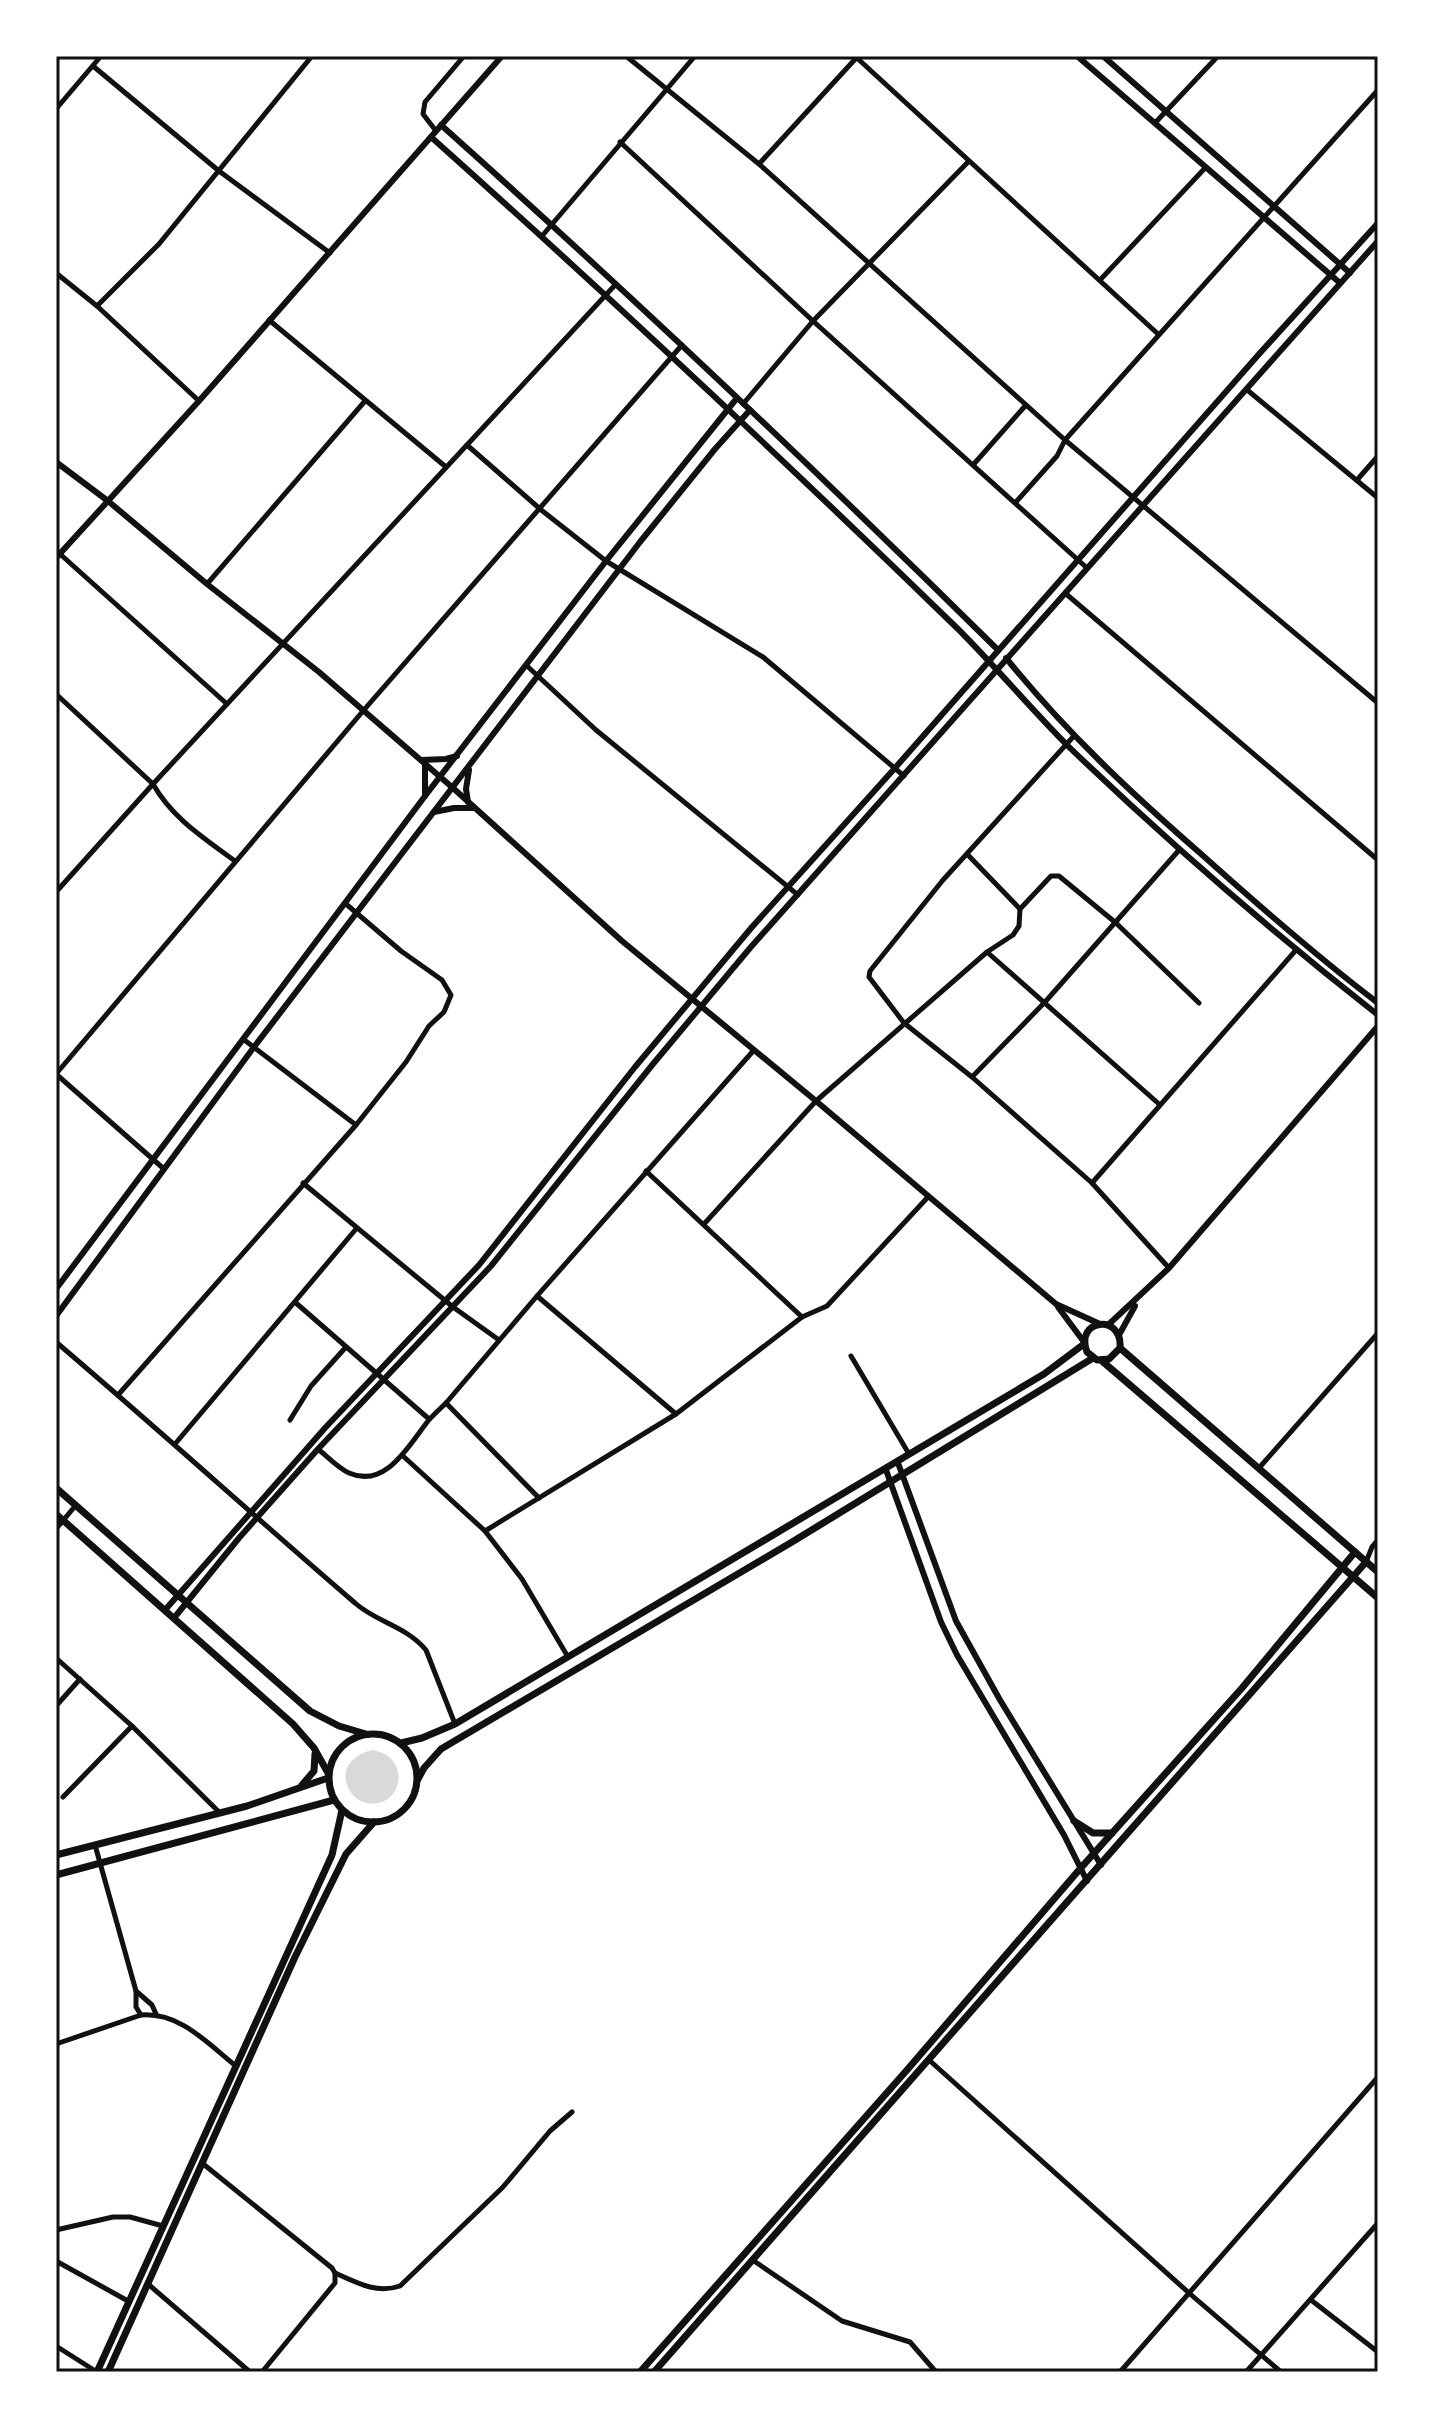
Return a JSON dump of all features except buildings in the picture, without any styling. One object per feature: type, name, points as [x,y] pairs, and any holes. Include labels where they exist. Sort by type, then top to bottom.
[{"type":"main road","points":[[401,1743],[455,1724],[898,1463],[1044,1374],[1084,1343],[1090,1329],[1105,1325],[1119,1335],[1120,1348],[1114,1356],[1102,1361]]},
{"type":"main road","points":[[1084,1343],[1093,1358],[1102,1361],[1378,1598]]},
{"type":"main road","points":[[1120,1348],[1378,1572]]},
{"type":"main road","points":[[56,1514],[293,1724],[314,1748],[328,1776],[334,1800],[342,1810],[357,1819],[374,1822],[391,1819],[405,1809],[424,1768],[441,1749],[1093,1358]]},
{"type":"main road","points":[[56,1488],[310,1711],[339,1726],[366,1734],[385,1735],[401,1743],[413,1759],[418,1779]]},
{"type":"main road","points":[[640,2372],[1242,1688],[1355,1552]]},
{"type":"main road","points":[[654,2372],[1366,1562]]},
{"type":"main road","points":[[56,1855],[220,1813],[298,1789],[328,1776],[338,1750],[351,1739],[366,1734]]},
{"type":"main road","points":[[298,1789],[314,1771],[314,1748]]},
{"type":"main road","points":[[56,1875],[334,1800]]},
{"type":"main road","points":[[97,2372],[332,1855],[342,1810]]},
{"type":"main road","points":[[1074,1821],[1093,1833],[1114,1833]]},
{"type":"main road","points":[[108,2372],[295,1957],[346,1854],[374,1822]]},
{"type":"street","points":[[56,109],[101,56]]},
{"type":"street","points":[[97,306],[159,244],[312,56]]},
{"type":"street","points":[[464,56],[425,102],[423,114],[436,131],[542,236],[671,355],[989,660],[1066,743],[1180,849],[1296,950],[1378,1015]]},
{"type":"street","points":[[227,704],[58,556],[199,401],[502,56]]},
{"type":"street","points":[[626,56],[759,164],[1065,440],[1378,703]]},
{"type":"street","points":[[542,236],[695,56]]},
{"type":"street","points":[[1077,56],[1340,283]]},
{"type":"street","points":[[1086,63],[1091,56]]},
{"type":"street","points":[[1103,56],[1350,273]]},
{"type":"street","points":[[1155,123],[1218,56]]},
{"type":"street","points":[[759,164],[858,57],[968,162],[1158,334]]},
{"type":"street","points":[[93,66],[219,171],[330,253]]},
{"type":"street","points":[[1015,503],[1057,456],[1065,440],[1158,334],[1378,90]]},
{"type":"street","points":[[436,131],[551,224],[682,345],[998,650],[1073,737],[1140,800],[1246,895],[1378,1003]]},
{"type":"street","points":[[620,142],[1087,568]]},
{"type":"street","points":[[743,404],[813,321],[968,162]]},
{"type":"street","points":[[1100,280],[1206,167]]},
{"type":"street","points":[[165,1610],[251,1510],[488,1255],[635,1067],[788,887],[1378,223]]},
{"type":"street","points":[[174,1618],[318,1449],[491,1266],[653,1064],[798,895],[1378,241]]},
{"type":"street","points":[[56,273],[97,306],[199,401]]},
{"type":"street","points":[[56,892],[616,284]]},
{"type":"street","points":[[269,320],[446,467]]},
{"type":"street","points":[[164,1169],[56,1074],[363,711],[682,345]]},
{"type":"street","points":[[1245,389],[1378,498]]},
{"type":"street","points":[[56,1289],[425,796],[606,561],[737,398]]},
{"type":"street","points":[[207,584],[365,401]]},
{"type":"street","points":[[973,465],[1026,405]]},
{"type":"street","points":[[56,1316],[254,1047],[538,676],[676,496],[750,410]]},
{"type":"street","points":[[467,445],[606,561],[763,657],[904,776]]},
{"type":"street","points":[[1357,480],[1378,456]]},
{"type":"street","points":[[56,462],[108,501],[363,711],[622,941],[1056,1304],[1084,1343]]},
{"type":"street","points":[[853,529],[863,518]]},
{"type":"street","points":[[1065,593],[1378,860]]},
{"type":"street","points":[[526,665],[596,730],[798,895]]},
{"type":"street","points":[[56,694],[153,784],[177,817],[235,861]]},
{"type":"street","points":[[1073,737],[919,910],[870,971],[869,979],[904,1023],[972,1077],[1092,1183],[1169,1268]]},
{"type":"street","points":[[422,762],[457,756]]},
{"type":"street","points":[[422,762],[425,796]]},
{"type":"street","points":[[468,802],[469,767]]},
{"type":"street","points":[[434,812],[475,808]]},
{"type":"street","points":[[972,1077],[1045,1002],[1180,849]]},
{"type":"street","points":[[704,1224],[816,1101],[987,952],[1016,931],[1021,920],[1020,909],[967,854]]},
{"type":"street","points":[[1020,909],[1049,878],[1057,876],[1116,923],[1199,1003]]},
{"type":"street","points":[[118,1395],[356,1125],[406,1062],[429,1026],[444,1012],[451,995],[442,980],[401,951],[346,904]]},
{"type":"street","points":[[1092,1183],[1296,950]]},
{"type":"street","points":[[987,952],[1159,1104]]},
{"type":"street","points":[[1056,1304],[1105,1325],[1138,1299],[1169,1268],[1378,1026]]},
{"type":"street","points":[[243,1039],[356,1125]]},
{"type":"street","points":[[318,1449],[346,1471],[358,1476],[370,1476],[386,1469],[403,1456],[429,1419],[754,1050]]},
{"type":"street","points":[[646,1171],[802,1317]]},
{"type":"street","points":[[303,1183],[445,1301],[499,1340]]},
{"type":"street","points":[[485,1531],[676,1414],[802,1317],[827,1306],[928,1197]]},
{"type":"street","points":[[175,1444],[356,1229]]},
{"type":"street","points":[[537,1296],[676,1414]]},
{"type":"street","points":[[1119,1335],[1138,1299]]},
{"type":"street","points":[[296,1303],[429,1419]]},
{"type":"street","points":[[1259,1468],[1378,1333]]},
{"type":"street","points":[[56,1342],[359,1607],[404,1631],[422,1645],[455,1724]]},
{"type":"street","points":[[290,1420],[311,1386],[346,1347]]},
{"type":"street","points":[[851,1356],[910,1455]]},
{"type":"street","points":[[446,1403],[539,1498]]},
{"type":"street","points":[[403,1456],[485,1531],[522,1579],[568,1658]]},
{"type":"street","points":[[898,1463],[956,1621],[1000,1700],[1101,1865]]},
{"type":"street","points":[[886,1470],[951,1644],[1047,1805],[1087,1881]]},
{"type":"street","points":[[56,1529],[76,1505]]},
{"type":"street","points":[[1366,1562],[1378,1540]]},
{"type":"street","points":[[1355,1552],[1372,1547]]},
{"type":"street","points":[[56,1658],[132,1726],[220,1813]]},
{"type":"street","points":[[56,1706],[80,1679]]},
{"type":"street","points":[[63,1797],[132,1726]]},
{"type":"street","points":[[95,1844],[136,1991],[136,2007],[141,2015]]},
{"type":"street","points":[[136,1991],[152,2005],[156,2014]]},
{"type":"street","points":[[56,2044],[141,2015],[156,2014],[180,2022],[236,2066]]},
{"type":"street","points":[[929,2060],[1281,2372]]},
{"type":"street","points":[[1120,2372],[1377,2078]]},
{"type":"street","points":[[335,2273],[369,2287],[388,2290],[400,2286],[503,2187],[550,2131],[572,2112]]},
{"type":"street","points":[[202,2163],[335,2273],[335,2283],[262,2372]]},
{"type":"street","points":[[56,2230],[113,2217],[130,2217],[163,2226]]},
{"type":"street","points":[[1246,2372],[1378,2223]]},
{"type":"street","points":[[56,2261],[128,2301]]},
{"type":"street","points":[[754,2261],[842,2321],[910,2342],[936,2372]]},
{"type":"street","points":[[147,2284],[250,2372]]},
{"type":"street","points":[[1311,2300],[1378,2352]]},
{"type":"street","points":[[56,2346],[97,2372]]},
{"type":"shaded area","points":[[372,1750],[385,1754],[398,1771],[395,1791],[379,1803],[366,1803],[358,1799],[351,1793],[346,1780],[350,1763]]}]
